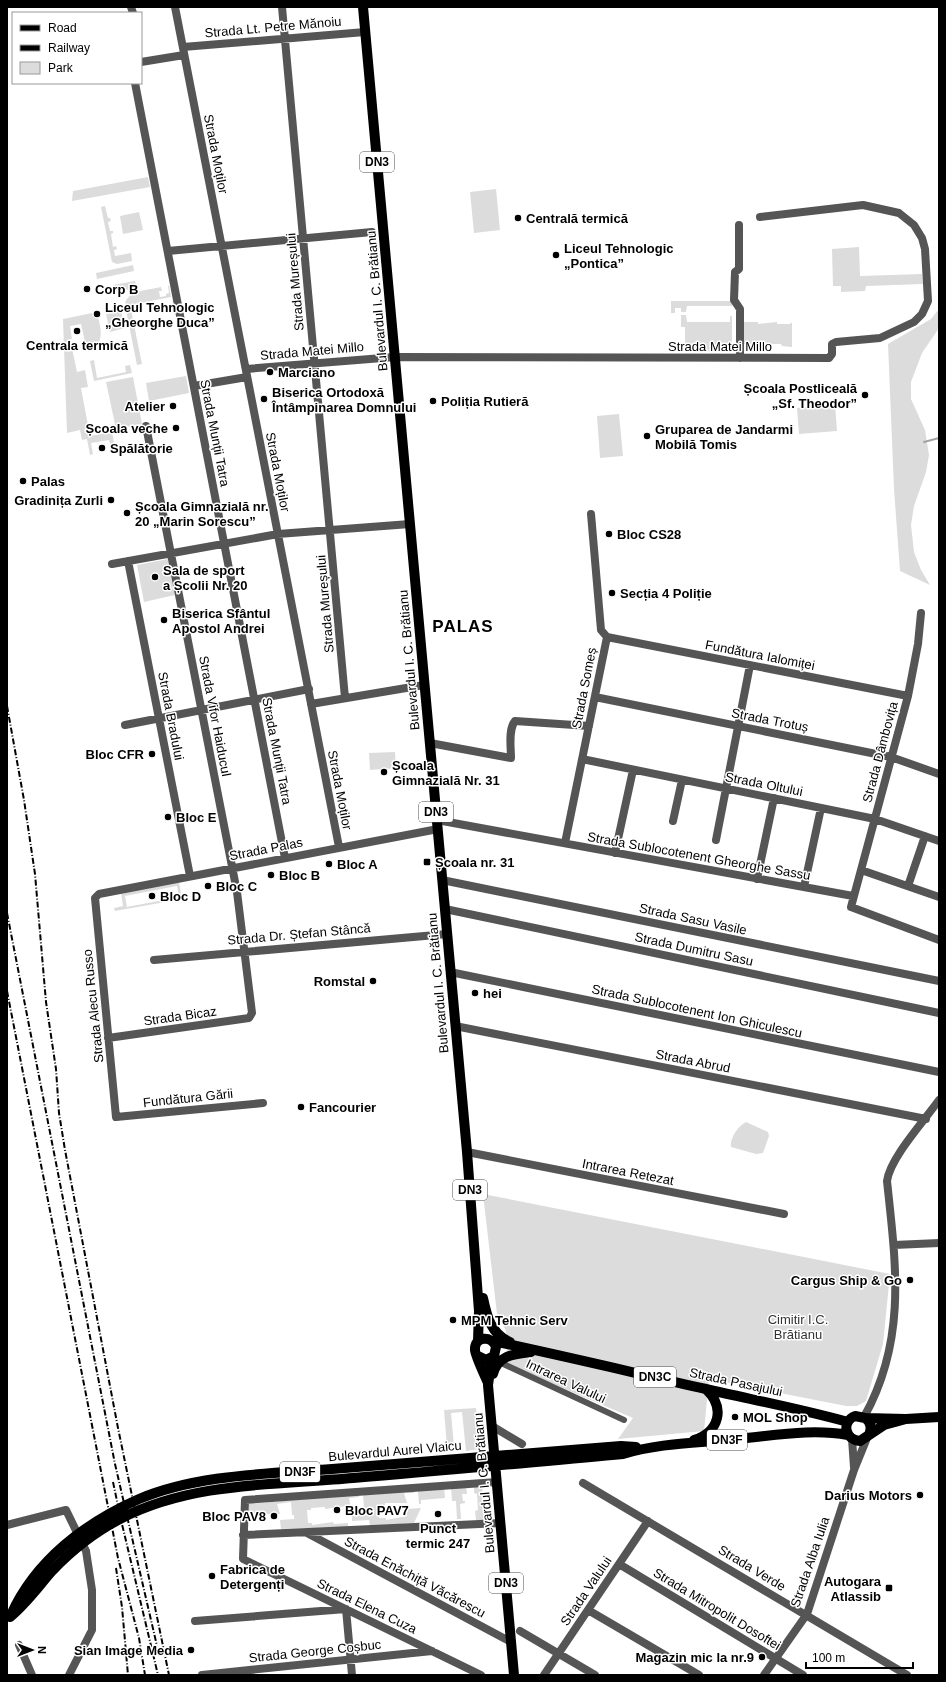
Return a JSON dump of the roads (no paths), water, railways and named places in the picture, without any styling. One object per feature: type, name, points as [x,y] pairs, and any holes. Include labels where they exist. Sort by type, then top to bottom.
[{"type":"main road","name":"Bulevardul I. C. Brătianu","points":[[363,7],[467,1152],[479,1311],[478,1341]]},
{"type":"main road","points":[[476,1269],[486,1312],[496,1333],[508,1341],[539,1351]]},
{"type":"main road","name":"Bulevardul I. C. Brătianu","points":[[479,1311],[491,1340]]},
{"type":"main road","points":[[478,1341],[484,1338],[491,1340]]},
{"type":"main road","name":"Strada Pasajului","points":[[491,1340],[810,1411],[862,1417]]},
{"type":"main road","name":"DN3","points":[[491,1340],[496,1347],[495,1358]]},
{"type":"main road","name":"DN3","points":[[478,1341],[475,1351],[478,1356]]},
{"type":"main road","name":"Strada Pasajului","points":[[495,1358],[516,1351],[539,1351]]},
{"type":"main road","name":"Bulevardul I. C. Brătianu","points":[[478,1356],[488,1385],[514,1675]]},
{"type":"main road","points":[[478,1356],[483,1359],[495,1358],[489,1399]]},
{"type":"main road","name":"Bulevardul I. C. Brătianu","points":[[488,1385],[495,1358]]},
{"type":"main road","points":[[685,1444],[708,1434],[716,1421],[716,1400],[706,1389]]},
{"type":"main road","name":"Strada Pasajului","points":[[810,1411],[847,1423]]},
{"type":"main road","points":[[862,1417],[870,1423],[868,1436],[860,1441],[850,1437],[847,1423],[852,1418],[862,1417]]},
{"type":"main road","name":"DN3C","points":[[862,1417],[906,1419],[939,1417]]},
{"type":"main road","name":"DN3C","points":[[868,1436],[884,1426],[906,1419]]},
{"type":"main road","name":"Bulevardul Aurel Vlaicu","points":[[806,1433],[847,1423]]},
{"type":"main road","name":"Bulevardul Aurel Vlaicu","points":[[8,1619],[28,1584],[66,1543],[116,1510],[146,1496],[188,1484],[258,1475],[621,1446],[642,1448],[806,1433],[832,1433],[850,1437]]},
{"type":"street","name":"Strada Moților","points":[[175,7],[339,847]]},
{"type":"street","name":"Strada Mureșului","points":[[282,7],[345,698]]},
{"type":"street","name":"Strada Lt. Petre Mănoiu","points":[[142,62],[183,51],[284,38],[366,32]]},
{"type":"street","name":"Strada Munții Tatra","points":[[135,84],[285,858]]},
{"type":"street","name":"Strada Matei Millo","points":[[194,386],[247,373],[315,363],[395,357],[829,358],[832,354],[832,344],[836,342],[880,338],[914,322],[922,314],[928,301],[925,249],[922,238],[914,225],[898,213],[863,205],[760,216]]},
{"type":"street","points":[[739,225],[739,269],[735,272],[734,300],[740,309],[740,358]]},
{"type":"street","points":[[168,251],[372,232]]},
{"type":"street","name":"Strada Vifor Haiducul","points":[[146,426],[233,868],[246,951],[252,1013]]},
{"type":"street","name":"Strada Someș","points":[[565,843],[607,637],[601,630],[591,514]]},
{"type":"street","points":[[112,564],[278,534],[410,524]]},
{"type":"street","name":"Strada Bradului","points":[[128,561],[190,876]]},
{"type":"street","name":"Strada Dâmbovița","points":[[853,896],[908,696],[918,644],[921,613]]},
{"type":"street","name":"Fundătura Ialomiței","points":[[607,637],[908,696]]},
{"type":"street","points":[[716,840],[750,665]]},
{"type":"street","points":[[311,704],[424,685]]},
{"type":"street","points":[[125,725],[308,689]]},
{"type":"street","name":"Strada Trotuș","points":[[595,697],[891,757],[939,774]]},
{"type":"street","points":[[430,743],[511,758],[511,729],[512,724],[515,721],[589,726]]},
{"type":"street","name":"Strada Oltului","points":[[582,759],[874,818],[939,841]]},
{"type":"street","points":[[615,852],[633,770]]},
{"type":"street","points":[[673,821],[682,780]]},
{"type":"street","points":[[757,879],[774,798]]},
{"type":"street","points":[[804,887],[821,808]]},
{"type":"street","name":"Strada Palas","points":[[99,894],[339,847],[437,824]]},
{"type":"street","name":"Strada Sublocotenent Gheorghe Sassu","points":[[437,824],[565,843],[853,896]]},
{"type":"street","points":[[908,886],[925,836]]},
{"type":"street","points":[[861,870],[939,897]]},
{"type":"street","name":"Strada Sasu Vasile","points":[[442,880],[939,981]]},
{"type":"street","name":"Strada Alecu Russo","points":[[99,894],[95,898],[116,1117]]},
{"type":"street","points":[[853,896],[851,908],[939,940]]},
{"type":"street","name":"Strada Dumitru Sasu","points":[[445,909],[939,1013]]},
{"type":"street","name":"Strada Dr. Ștefan Stâncă","points":[[154,960],[447,934]]},
{"type":"street","name":"Strada Sublocotenent Ion Ghiculescu","points":[[450,972],[939,1072]]},
{"type":"street","name":"Strada Bicaz","points":[[108,1038],[249,1018],[252,1013]]},
{"type":"street","name":"Strada Abrud","points":[[455,1026],[926,1119]]},
{"type":"street","points":[[862,1417],[874,1395],[888,1353],[893,1332],[896,1290],[894,1245],[887,1181],[888,1174],[896,1159],[939,1100]]},
{"type":"street","name":"Fundătura Gării","points":[[116,1117],[263,1103]]},
{"type":"street","name":"Intrarea Retezat","points":[[467,1152],[784,1214]]},
{"type":"street","points":[[894,1245],[939,1243]]},
{"type":"street","name":"Intrarea Valului","points":[[495,1358],[624,1420]]},
{"type":"street","points":[[492,1426],[522,1444]]},
{"type":"street","name":"Strada Alba Iulia","points":[[764,1675],[807,1614],[854,1470],[868,1436]]},
{"type":"street","name":"Strada Alba Iulia","points":[[850,1437],[854,1470]]},
{"type":"street","points":[[497,1482],[245,1500],[243,1535],[500,1523]]},
{"type":"street","name":"Strada Verde","points":[[583,1483],[908,1675]]},
{"type":"street","points":[[7,1525],[66,1510],[86,1551],[92,1590],[92,1630],[69,1675]]},
{"type":"street","name":"Strada Valului","points":[[544,1675],[648,1521]]},
{"type":"street","name":"Strada Enăchiță Văcărescu","points":[[306,1532],[511,1642]]},
{"type":"street","name":"Strada Elena Cuza","points":[[243,1535],[243,1559],[481,1675]]},
{"type":"street","name":"Strada Mitropolit Dosoftei","points":[[619,1564],[803,1675]]},
{"type":"street","points":[[195,1621],[346,1609],[352,1675]]},
{"type":"street","points":[[588,1610],[699,1675]]},
{"type":"street","points":[[520,1631],[595,1675]]},
{"type":"street","points":[[19,1646],[32,1675]]},
{"type":"street","name":"Strada George Coșbuc","points":[[202,1675],[432,1651]]},
{"type":"waterway","points":[[924,442],[939,438]]},
{"type":"railway","points":[[7,706],[24,800],[35,874],[46,1002],[56,1069],[59,1113],[65,1150],[118,1428],[169,1675]]},
{"type":"railway","points":[[7,913],[115,1464],[157,1646]]},
{"type":"railway","points":[[7,991],[118,1558],[139,1638],[145,1675]]},
{"type":"railway","points":[[113,1482],[158,1675]]},
{"type":"railway","points":[[116,1568],[122,1607],[128,1675]]},
{"type":"place","name":"Centrală termică","points":[[518,218]]},
{"type":"place","name":"Liceul Tehnologic „Pontica”","points":[[556,255]]},
{"type":"place","name":"Corp B","points":[[87,289]]},
{"type":"place","name":"Liceul Tehnologic „Gheorghe Duca”","points":[[97,314]]},
{"type":"place","name":"Centrala termică","points":[[77,331]]},
{"type":"place","name":"Marciano","points":[[270,372]]},
{"type":"place","name":"Școala Postliceală „Sf. Theodor”","points":[[865,395]]},
{"type":"place","name":"Biserica Ortodoxă Întâmpinarea Domnului","points":[[264,399]]},
{"type":"place","name":"Poliția Rutieră","points":[[433,401]]},
{"type":"place","name":"Atelier","points":[[173,406]]},
{"type":"place","name":"Școala veche","points":[[176,428]]},
{"type":"place","name":"Gruparea de Jandarmi Mobilă Tomis","points":[[647,436]]},
{"type":"place","name":"Spălătorie","points":[[102,448]]},
{"type":"place","name":"Palas","points":[[23,481]]},
{"type":"place","name":"Gradinița Zurli","points":[[111,500]]},
{"type":"place","name":"Școala Gimnazială nr. 20 „Marin Sorescu”","points":[[127,513]]},
{"type":"place","name":"Bloc CS28","points":[[609,534]]},
{"type":"place","name":"Sala de sport a Școlii Nr. 20","points":[[155,577]]},
{"type":"place","name":"Secția 4 Poliție","points":[[612,593]]},
{"type":"place","name":"Biserica Sfântul Apostol Andrei","points":[[164,620]]},
{"type":"place","name":"Bloc CFR","points":[[152,754]]},
{"type":"place","name":"Școala Gimnazială Nr. 31","points":[[384,772]]},
{"type":"place","name":"Bloc E","points":[[168,817]]},
{"type":"place","name":"Școala nr. 31","points":[[427,862]]},
{"type":"place","name":"Bloc A","points":[[329,864]]},
{"type":"place","name":"Bloc B","points":[[271,875]]},
{"type":"place","name":"Bloc C","points":[[208,886]]},
{"type":"place","name":"Bloc D","points":[[152,896]]},
{"type":"place","name":"Romstal","points":[[373,981]]},
{"type":"place","name":"hei","points":[[475,993]]},
{"type":"place","name":"Fancourier","points":[[301,1107]]},
{"type":"place","name":"Cargus Ship & Go","points":[[910,1280]]},
{"type":"place","name":"MPM Tehnic Serv","points":[[453,1320]]},
{"type":"place","name":"MOL Shop","points":[[735,1417]]},
{"type":"place","name":"Darius Motors","points":[[920,1495]]},
{"type":"place","name":"Bloc PAV7","points":[[337,1510]]},
{"type":"place","name":"Punct termic 247","points":[[438,1514]]},
{"type":"place","name":"Bloc PAV8","points":[[274,1516]]},
{"type":"place","name":"Fabrica de Detergenți","points":[[212,1576]]},
{"type":"place","name":"Autogara Atlassib","points":[[889,1588]]},
{"type":"place","name":"Sian Image Media","points":[[191,1650]]},
{"type":"place","name":"Magazin mic la nr.9","points":[[762,1657]]},
{"type":"district","name":"PALAS","points":[[463,626]]},
{"type":"park label","name":"Cimitir I.C. Brătianu","points":[[798,1326]]}]
